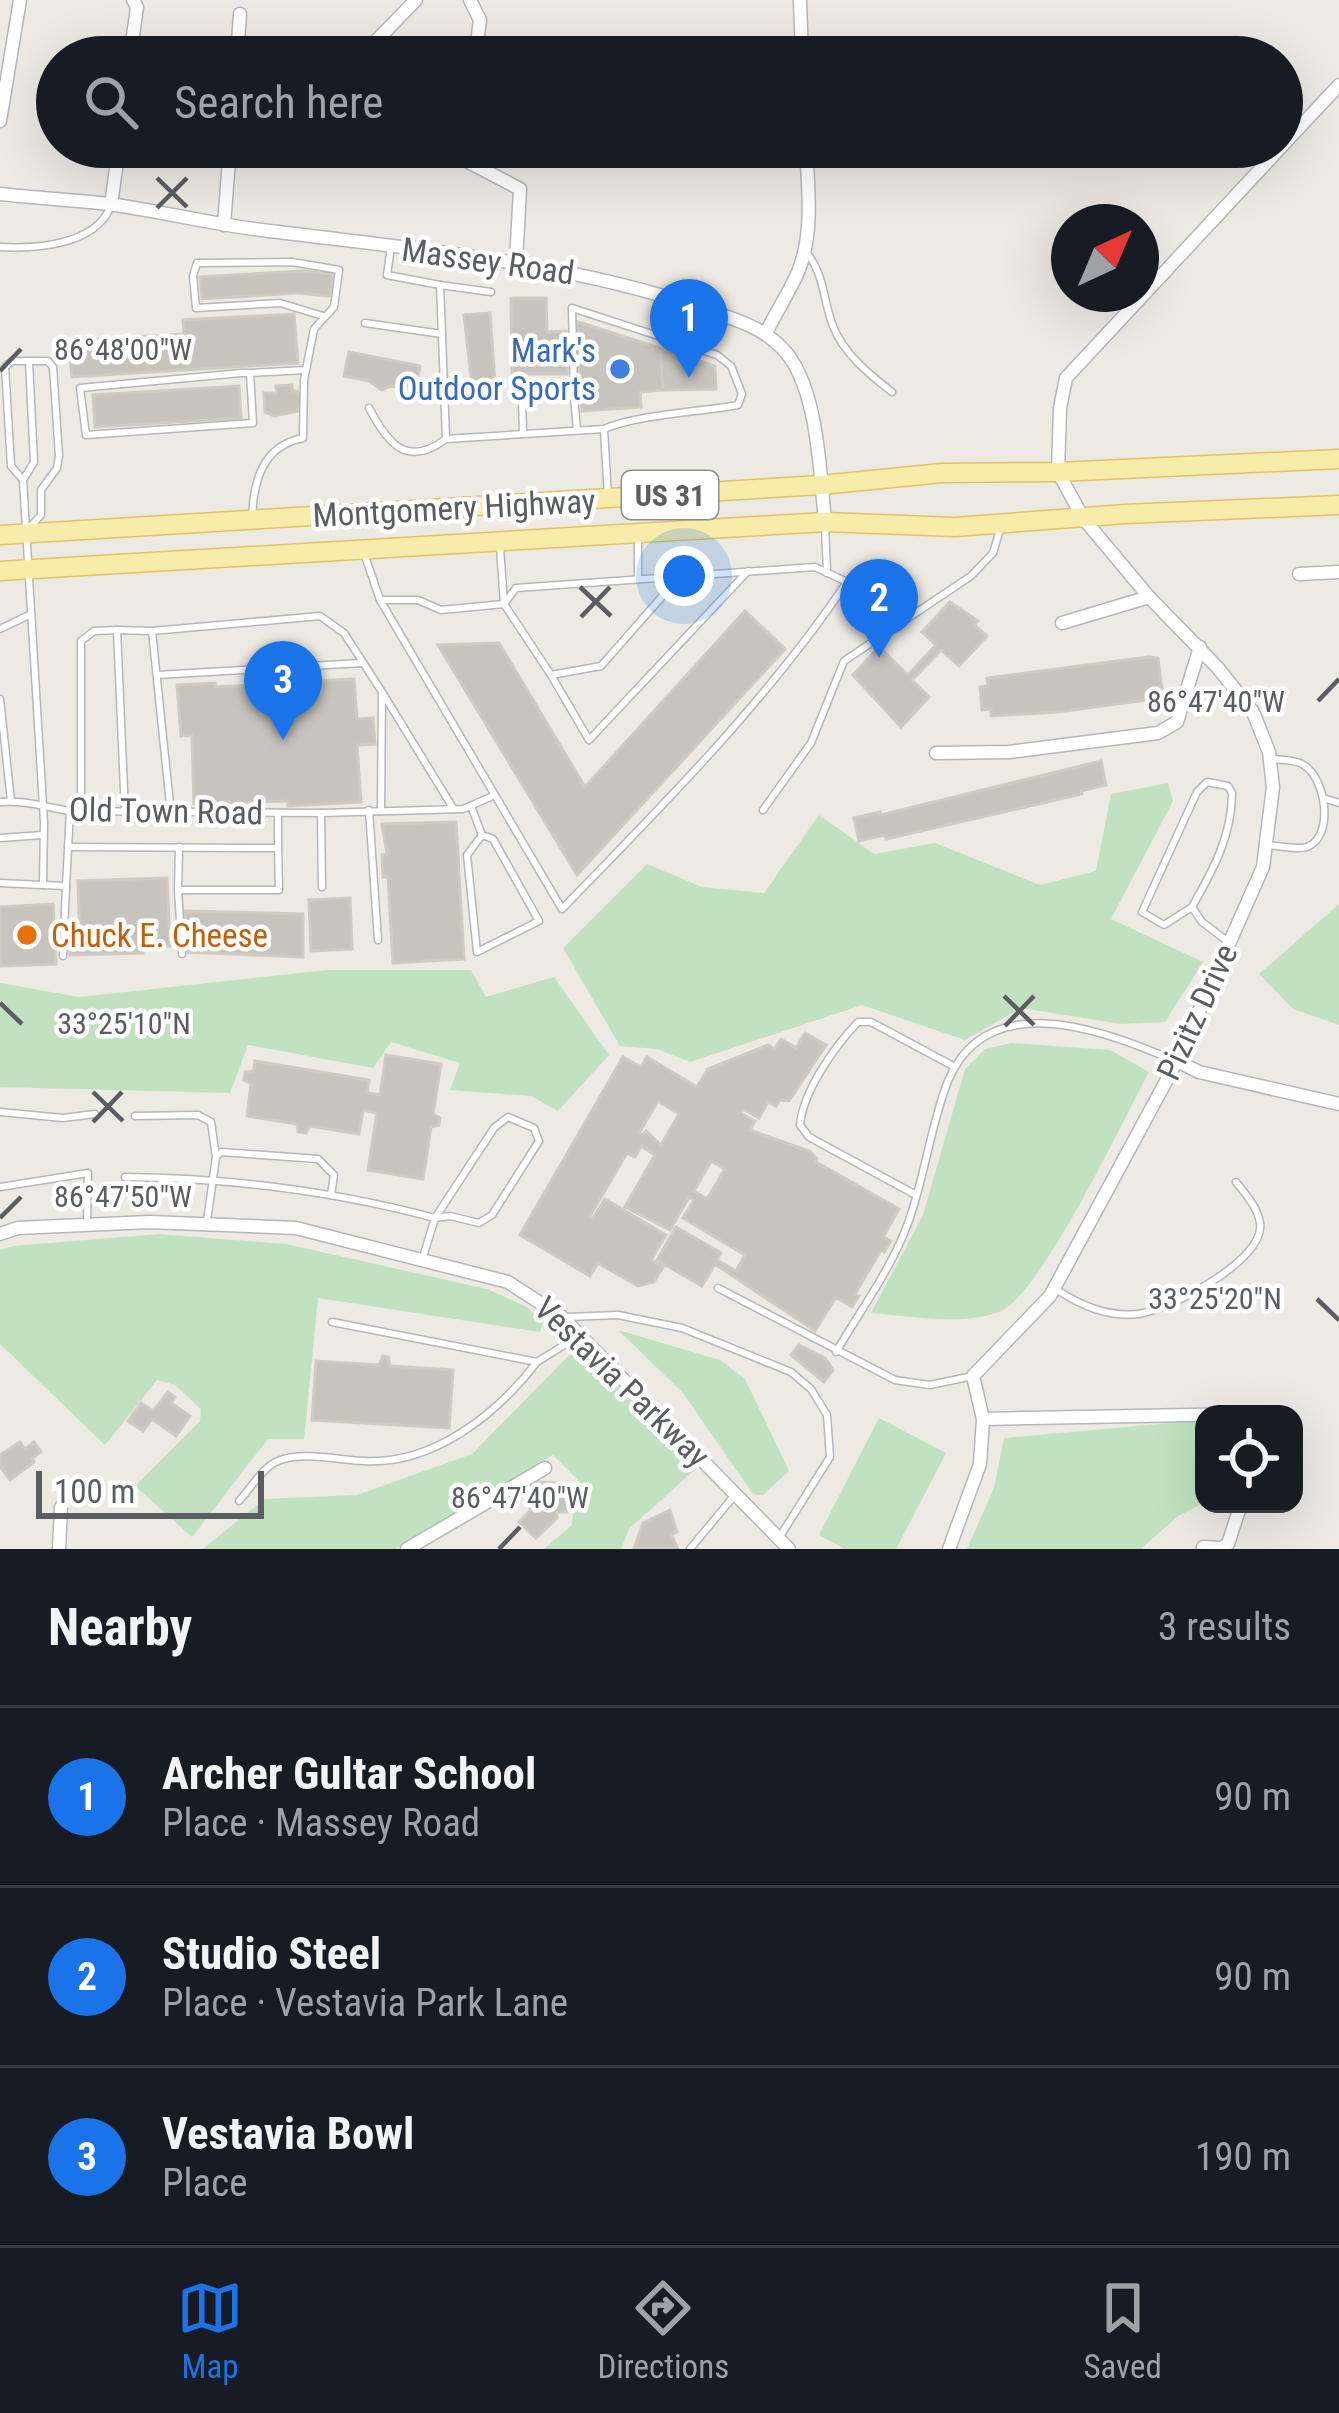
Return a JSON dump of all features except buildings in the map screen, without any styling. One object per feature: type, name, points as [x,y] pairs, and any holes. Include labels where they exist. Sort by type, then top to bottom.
[{"type":"main road","name":"Montgomery Highway","points":[[0,535],[821,485],[942,473],[1339,459]]},
{"type":"main road","name":"Montgomery Highway","points":[[0,571],[825,522],[956,526],[1339,505]]},
{"type":"street","points":[[0,121],[20,0]]},
{"type":"street","points":[[133,0],[137,7],[133,36]]},
{"type":"street","points":[[381,36],[416,0]]},
{"type":"street","points":[[470,0],[480,20],[478,36]]},
{"type":"street","points":[[800,0],[801,36]]},
{"type":"street","points":[[238,36],[240,14]]},
{"type":"street","points":[[1303,124],[1339,85]]},
{"type":"street","points":[[111,205],[116,168]]},
{"type":"street","points":[[224,226],[228,168]]},
{"type":"street","points":[[485,168],[520,189],[516,262]]},
{"type":"street","points":[[807,168],[804,251],[766,333],[787,352],[798,371],[812,416],[825,522]]},
{"type":"street","points":[[1058,472],[1066,378],[1262,168]]},
{"type":"street","name":"Massey Road","points":[[0,194],[516,262],[645,289],[766,333]]},
{"type":"street","name":"Pizitz Drive","points":[[973,1376],[1054,1288],[1177,1061],[1264,867],[1273,788],[1270,758],[1253,712],[1083,518],[1058,472]]},
{"type":"street","points":[[1299,574],[1339,572]]},
{"type":"street","points":[[1062,622],[1150,597]]},
{"type":"street","points":[[936,753],[1009,752],[1158,733],[1177,722],[1200,647]]},
{"type":"street","points":[[1177,1061],[1198,1072],[1339,1104]]},
{"type":"street","name":"Vestavia Parkway","points":[[0,1234],[18,1228],[87,1224],[296,1228],[508,1282],[562,1317],[784,1544]]},
{"type":"street","points":[[950,1549],[974,1489],[983,1419],[973,1376]]},
{"type":"street","points":[[983,1419],[1195,1415]]},
{"type":"street","points":[[407,1549],[545,1468]]},
{"type":"street","points":[[59,1549],[61,1507]]},
{"type":"street","points":[[1203,1547],[1228,1544],[1238,1513]]},
{"type":"lane","points":[[0,247],[48,245],[80,236],[103,223],[111,205]]},
{"type":"lane","points":[[391,247],[387,275],[491,292]]},
{"type":"lane","points":[[804,251],[818,268],[842,343],[866,372],[892,392]]},
{"type":"lane","points":[[251,520],[258,473],[284,442],[303,438],[306,370],[314,329],[334,307],[339,270],[292,262],[197,263],[193,276],[196,308],[280,303],[322,316]]},
{"type":"lane","points":[[440,285],[446,439]]},
{"type":"lane","points":[[369,409],[386,440],[399,448],[430,450],[446,439],[523,434],[577,430],[604,428],[737,405],[740,381],[717,355],[572,308],[577,430]]},
{"type":"lane","points":[[365,323],[442,334]]},
{"type":"lane","points":[[23,480],[10,466],[5,367],[12,361],[48,361],[53,368],[59,456],[57,468],[41,490],[41,515],[25,534]]},
{"type":"lane","points":[[29,361],[34,462],[23,480],[43,885]]},
{"type":"lane","points":[[250,373],[253,423],[86,435],[80,388],[250,373],[306,370]]},
{"type":"lane","points":[[523,434],[522,398],[574,396]]},
{"type":"lane","points":[[604,428],[608,499]]},
{"type":"lane","points":[[825,522],[827,573]]},
{"type":"lane","points":[[763,810],[812,743],[844,661],[971,576],[993,553],[1003,523]]},
{"type":"lane","points":[[638,534],[638,578]]},
{"type":"lane","points":[[499,542],[504,604],[589,740],[748,571]]},
{"type":"lane","points":[[363,550],[380,600],[562,909],[751,709],[847,582],[815,567],[516,587],[504,604],[441,610],[418,600],[380,600]]},
{"type":"lane","points":[[550,675],[601,666],[681,575]]},
{"type":"lane","points":[[0,629],[31,614]]},
{"type":"lane","points":[[81,812],[82,641],[94,631],[152,631],[320,616],[344,633],[453,809]]},
{"type":"lane","points":[[117,630],[125,813]]},
{"type":"lane","points":[[152,631],[171,814]]},
{"type":"lane","points":[[157,676],[362,663]]},
{"type":"lane","points":[[382,692],[382,810]]},
{"type":"lane","points":[[0,704],[11,801]]},
{"type":"lane","points":[[1265,845],[1303,849],[1321,832],[1320,781],[1301,763],[1270,758]]},
{"type":"lane","points":[[1207,782],[1220,783],[1232,793],[1228,830],[1216,865],[1192,907],[1164,925],[1142,912],[1198,792],[1207,782]]},
{"type":"lane","name":"Old Town Road","points":[[0,802],[31,800],[41,807],[81,812],[321,813],[453,809],[496,795]]},
{"type":"lane","points":[[1323,797],[1339,802]]},
{"type":"lane","points":[[471,806],[482,835]]},
{"type":"lane","points":[[369,810],[377,940]]},
{"type":"lane","points":[[63,956],[70,811]]},
{"type":"lane","points":[[178,890],[279,890],[278,813]]},
{"type":"lane","points":[[321,813],[322,887]]},
{"type":"lane","points":[[0,838],[44,835]]},
{"type":"lane","points":[[482,835],[494,839],[539,921],[477,952],[467,855],[482,835]]},
{"type":"lane","points":[[68,847],[278,848]]},
{"type":"lane","points":[[179,847],[182,954]]},
{"type":"lane","points":[[0,884],[66,886]]},
{"type":"lane","points":[[1192,907],[1202,922],[1229,943]]},
{"type":"lane","points":[[916,1195],[809,1137],[800,1125],[802,1109],[858,1022],[871,1022],[955,1067]]},
{"type":"lane","points":[[836,1352],[908,1226],[955,1067],[979,1038],[1012,1025],[1072,1026],[1177,1061]]},
{"type":"lane","points":[[0,1112],[63,1118],[95,1114]]},
{"type":"lane","points":[[135,1116],[199,1115],[211,1122],[216,1157],[207,1224]]},
{"type":"lane","points":[[125,1177],[211,1180],[332,1195],[435,1218],[478,1222],[491,1215],[539,1141],[534,1128],[508,1117],[494,1128],[435,1218],[423,1257]]},
{"type":"lane","points":[[216,1157],[233,1150],[317,1159],[334,1175],[332,1195]]},
{"type":"lane","points":[[0,1187],[88,1173],[87,1224]]},
{"type":"lane","points":[[1054,1288],[1082,1306],[1124,1314],[1166,1308],[1193,1294],[1251,1251],[1258,1240],[1258,1215],[1236,1182]]},
{"type":"lane","points":[[718,1288],[836,1352],[912,1384],[973,1376]]},
{"type":"lane","points":[[562,1317],[618,1315],[682,1328],[791,1372],[811,1389],[827,1415],[830,1456],[784,1544]]},
{"type":"lane","points":[[332,1322],[537,1362]]},
{"type":"lane","points":[[239,1501],[275,1461],[384,1462],[440,1448],[517,1389],[537,1362],[580,1335]]},
{"type":"lane","points":[[690,1549],[736,1493]]},
{"type":"green space","points":[[1168,783],[1173,801],[1111,919],[1203,962],[1165,1022],[1121,1024],[1021,1008],[965,1040],[862,1005],[690,1062],[657,1049],[620,1046],[563,948],[647,864],[702,887],[764,893],[819,815],[874,854],[935,843],[1040,885],[1096,871],[1111,794]]},
{"type":"green space","points":[[1339,904],[1339,1025],[1293,1009],[1259,974]]},
{"type":"green space","points":[[327,970],[471,970],[486,997],[554,977],[609,1055],[558,1111],[531,1096],[450,1090],[460,1063],[391,1042],[373,1068],[248,1045],[230,1093],[0,1087],[0,983],[79,997]]},
{"type":"green space","points":[[1011,1043],[1110,1050],[1149,1072],[1058,1241],[1016,1299],[999,1312],[968,1318],[871,1313],[923,1215],[965,1069],[985,1049]]},
{"type":"green space","points":[[159,1234],[286,1244],[487,1289],[527,1307],[543,1323],[540,1332],[318,1298],[304,1439],[268,1439],[192,1537],[135,1486],[200,1421],[201,1409],[175,1385],[157,1380],[105,1445],[0,1344],[0,1250]]},
{"type":"green space","points":[[618,1330],[720,1360],[745,1379],[789,1471],[763,1495],[753,1494],[683,1393]]},
{"type":"green space","points":[[576,1348],[701,1464],[629,1529],[621,1549],[544,1549],[571,1526],[580,1482],[553,1455],[396,1549],[203,1549],[264,1499],[357,1495],[472,1454]]},
{"type":"green space","points":[[879,1418],[946,1453],[896,1549],[845,1549],[819,1535]]},
{"type":"green space","points":[[1195,1421],[1195,1508],[1178,1516],[1141,1549],[967,1549],[994,1488],[1004,1438]]},
{"type":"place","name":"Mark's Outdoor Sports","points":[[620,369]]},
{"type":"place","name":"Archer Gultar School","points":[[689,378]]},
{"type":"place","name":"Studio Steel","points":[[879,658]]},
{"type":"place","name":"Vestavia Bowl","points":[[283,740]]},
{"type":"place","name":"Chuck E. Cheese","points":[[27,935]]}]
